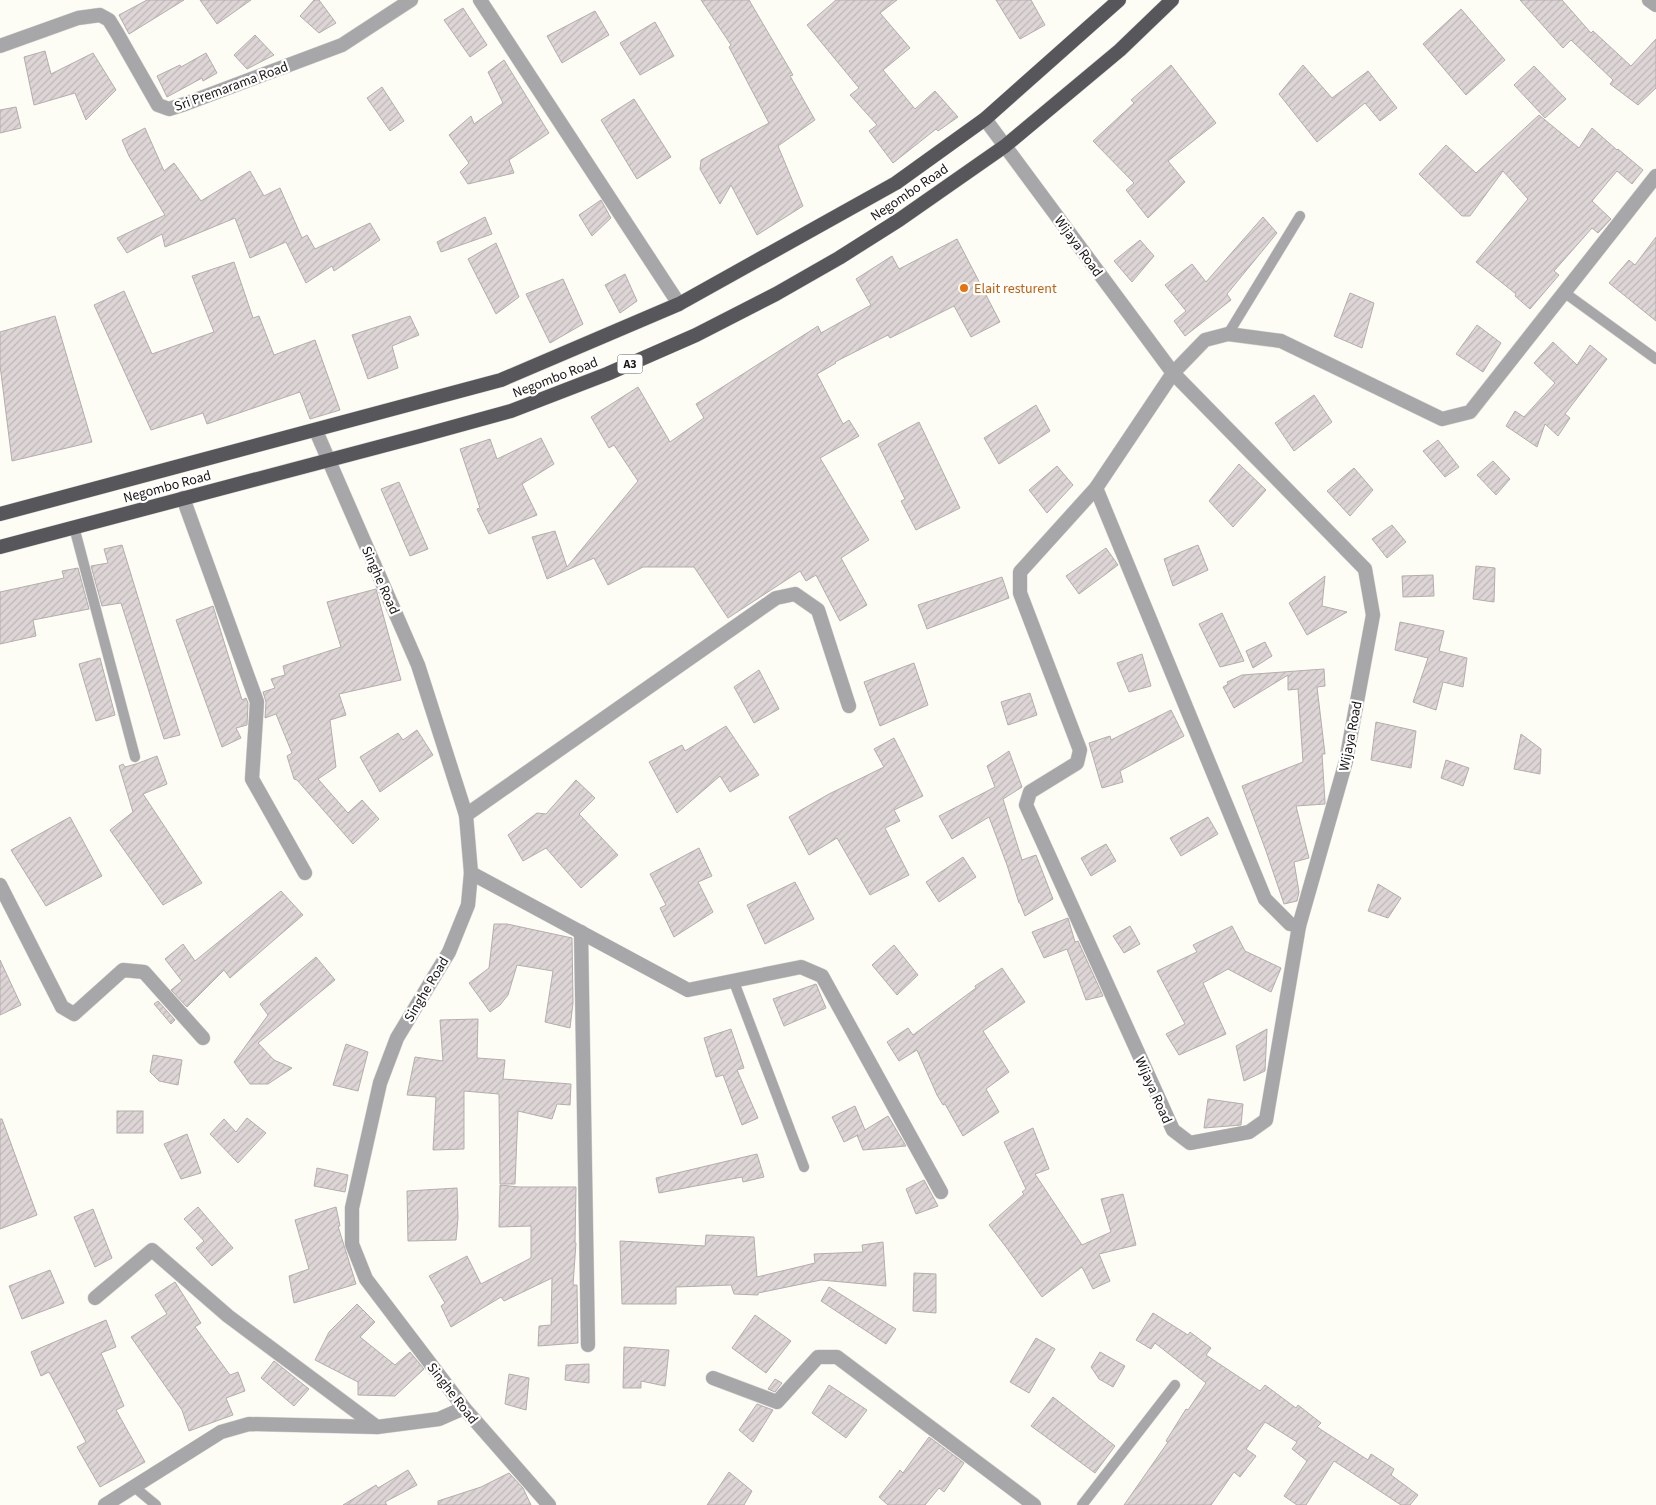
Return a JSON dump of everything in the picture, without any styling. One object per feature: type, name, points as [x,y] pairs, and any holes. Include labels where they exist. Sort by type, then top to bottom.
[{"type":"highway","name":"Negombo Road","points":[[0,514],[501,380],[679,304],[896,183],[985,120],[1119,0]]},
{"type":"highway","name":"Negombo Road","points":[[0,547],[329,461],[511,411],[607,374],[696,335],[776,294],[839,258],[899,220],[1005,146],[1120,50],[1172,0]]},
{"type":"street","name":"Sri Premarama Road","points":[[0,46],[78,18],[100,15],[109,20],[158,105],[169,109],[342,45],[411,0]]},
{"type":"street","points":[[480,0],[679,304]]},
{"type":"street","points":[[1649,0],[1656,5]]},
{"type":"street","name":"Wijaya Road","points":[[985,120],[1173,373],[1365,569],[1373,615],[1346,761],[1299,926],[1266,1120],[1249,1132],[1190,1143],[1173,1130],[1026,805],[1030,792],[1077,763],[1080,750],[1020,592],[1020,572],[1096,488],[1173,373]]},
{"type":"street","points":[[1173,373],[1206,340],[1228,334],[1281,341],[1442,419],[1470,412],[1656,176]]},
{"type":"street","name":"Singhe Road","points":[[316,430],[418,665],[466,815],[471,872],[468,905],[449,952],[397,1038],[380,1083],[352,1208],[352,1244],[366,1279],[464,1408],[549,1505]]},
{"type":"street","points":[[1096,488],[1265,899],[1290,924],[1299,926]]},
{"type":"street","points":[[183,498],[257,702],[252,779],[305,873]]},
{"type":"street","points":[[466,815],[776,598],[796,594],[818,610],[849,706]]},
{"type":"street","points":[[471,872],[688,990],[801,968],[822,976],[941,1192]]},
{"type":"street","points":[[0,885],[62,1007],[74,1014],[123,970],[144,972],[203,1038]]},
{"type":"street","points":[[581,932],[588,1345]]},
{"type":"street","points":[[95,1298],[152,1250],[228,1316],[377,1427]]},
{"type":"street","points":[[712,1378],[777,1402],[818,1357],[837,1357],[1034,1505]]},
{"type":"street","points":[[105,1505],[220,1432],[250,1424],[377,1427],[439,1419],[464,1408]]},
{"type":"lane","points":[[1228,334],[1300,216]]},
{"type":"lane","points":[[1565,293],[1656,359]]},
{"type":"lane","points":[[74,527],[134,757]]},
{"type":"lane","points":[[734,982],[804,1167]]},
{"type":"lane","points":[[1082,1505],[1175,1385]]},
{"type":"lane","points":[[133,1486],[156,1505]]},
{"type":"building","points":[[147,0],[184,0],[129,34],[119,15]]},
{"type":"building","points":[[200,0],[251,0],[217,24]]},
{"type":"building","points":[[314,0],[319,0],[336,23],[319,33],[300,16]]},
{"type":"building","points":[[701,0],[749,0],[793,75],[790,76],[815,120],[778,146],[803,206],[757,235],[731,185],[720,204],[700,169],[701,160],[769,123],[729,47],[731,45]]},
{"type":"building","points":[[836,0],[897,0],[880,13],[910,48],[883,70],[915,109],[935,91],[958,117],[938,131],[936,129],[893,163],[869,131],[877,125],[850,95],[859,88],[807,25]]},
{"type":"building","points":[[996,0],[1031,0],[1045,25],[1020,39]]},
{"type":"building","points":[[1520,0],[1562,0],[1591,33],[1593,31],[1631,66],[1656,39],[1656,88],[1638,105],[1610,84],[1613,80],[1571,40],[1563,48]]},
{"type":"building","points":[[463,8],[487,45],[470,57],[444,20]]},
{"type":"building","points":[[1461,9],[1505,60],[1466,95],[1423,44]]},
{"type":"building","points":[[595,11],[609,35],[562,63],[547,36]]},
{"type":"building","points":[[655,22],[674,56],[640,75],[620,43]]},
{"type":"building","points":[[255,35],[274,55],[247,69],[234,55]]},
{"type":"building","points":[[45,51],[51,74],[93,53],[116,90],[86,120],[75,93],[34,105],[24,57]]},
{"type":"building","points":[[206,53],[217,73],[203,81],[202,78],[167,97],[157,76],[180,65],[181,67]]},
{"type":"building","points":[[504,60],[549,133],[509,160],[514,173],[468,184],[460,172],[469,163],[449,135],[471,116],[474,124],[503,103],[488,72]]},
{"type":"building","points":[[1171,65],[1216,123],[1168,161],[1185,182],[1148,218],[1126,190],[1134,183],[1093,141],[1134,103],[1131,100]]},
{"type":"building","points":[[1303,65],[1332,98],[1368,71],[1397,108],[1380,121],[1365,103],[1317,142],[1279,94]]},
{"type":"building","points":[[1534,66],[1566,99],[1545,118],[1514,85]]},
{"type":"building","points":[[382,87],[404,121],[390,131],[367,98]]},
{"type":"building","points":[[634,99],[671,157],[637,179],[601,120]]},
{"type":"building","points":[[16,107],[21,128],[0,133],[0,110]]},
{"type":"building","points":[[1539,115],[1579,148],[1592,128],[1643,170],[1632,184],[1617,171],[1592,201],[1611,219],[1598,233],[1592,228],[1554,271],[1559,275],[1530,309],[1515,296],[1516,294],[1476,262],[1528,199],[1503,171],[1470,216],[1462,216],[1419,174],[1446,145],[1476,173]]},
{"type":"building","points":[[145,128],[164,171],[174,163],[201,201],[250,171],[264,196],[280,188],[302,238],[307,235],[315,249],[370,223],[380,240],[334,271],[332,266],[306,283],[286,242],[250,258],[235,218],[165,247],[162,234],[127,253],[117,238],[165,215],[129,156],[122,140]]},
{"type":"building","points":[[601,200],[611,218],[592,236],[579,215]]},
{"type":"building","points":[[485,217],[492,234],[441,252],[437,242]]},
{"type":"building","points":[[1263,217],[1277,233],[1227,294],[1231,300],[1185,336],[1174,321],[1186,311],[1165,285],[1192,264],[1206,282]]},
{"type":"building","points":[[1656,237],[1656,321],[1609,283],[1629,260],[1635,265]]},
{"type":"building","points":[[957,239],[1000,322],[971,337],[954,306],[890,338],[888,335],[835,362],[817,374],[843,424],[849,420],[859,436],[820,458],[869,540],[841,558],[867,605],[840,621],[816,575],[806,581],[800,571],[728,618],[694,567],[643,567],[608,585],[594,558],[547,579],[532,537],[555,531],[567,567],[638,481],[614,445],[609,448],[591,417],[638,387],[670,442],[704,418],[696,404],[818,326],[821,333],[871,305],[856,279],[892,256],[899,269]]},
{"type":"building","points":[[1140,240],[1154,256],[1132,282],[1114,261]]},
{"type":"building","points":[[496,243],[519,297],[496,314],[468,259]]},
{"type":"building","points":[[234,262],[253,318],[259,316],[274,355],[315,340],[340,410],[310,419],[300,392],[207,424],[203,413],[151,430],[94,305],[124,291],[152,354],[214,332],[192,276]]},
{"type":"building","points":[[625,274],[637,301],[620,313],[605,285]]},
{"type":"building","points":[[563,279],[583,324],[550,343],[526,294]]},
{"type":"building","points":[[1350,293],[1374,303],[1362,348],[1334,336]]},
{"type":"building","points":[[55,316],[92,442],[12,461],[0,365],[0,332]]},
{"type":"building","points":[[410,316],[419,335],[392,346],[398,368],[368,379],[352,335]]},
{"type":"building","points":[[1477,325],[1501,343],[1483,372],[1456,354]]},
{"type":"building","points":[[1553,342],[1577,365],[1590,345],[1607,359],[1565,414],[1570,418],[1558,436],[1545,424],[1537,447],[1506,426],[1515,411],[1524,417],[1555,383],[1534,363]]},
{"type":"building","points":[[1314,395],[1332,422],[1294,451],[1275,423]]},
{"type":"building","points":[[1036,405],[1050,431],[999,464],[984,438]]},
{"type":"building","points":[[919,422],[960,508],[916,530],[901,501],[905,499],[878,444]]},
{"type":"building","points":[[541,438],[554,464],[522,484],[537,515],[489,534],[477,509],[480,508],[460,449],[490,439],[497,459]]},
{"type":"building","points":[[1438,440],[1459,467],[1445,477],[1423,451]]},
{"type":"building","points":[[1493,461],[1510,479],[1496,495],[1477,475]]},
{"type":"building","points":[[1239,464],[1266,490],[1233,527],[1209,501]]},
{"type":"building","points":[[1057,466],[1073,485],[1047,513],[1029,490]]},
{"type":"building","points":[[1354,468],[1373,490],[1350,516],[1327,491]]},
{"type":"building","points":[[399,482],[428,549],[410,556],[381,489]]},
{"type":"building","points":[[1392,525],[1406,542],[1387,558],[1372,539]]},
{"type":"building","points":[[122,545],[180,735],[164,739],[121,603],[102,606],[91,566],[108,563],[104,549]]},
{"type":"building","points":[[1198,545],[1208,570],[1173,586],[1164,559]]},
{"type":"building","points":[[1106,548],[1118,565],[1079,594],[1066,576]]},
{"type":"building","points":[[1476,566],[1495,568],[1494,602],[1473,599]]},
{"type":"building","points":[[78,568],[89,609],[33,620],[36,636],[0,644],[0,592],[64,578],[62,571]]},
{"type":"building","points":[[1433,575],[1434,596],[1403,597],[1402,576]]},
{"type":"building","points":[[1325,576],[1322,606],[1347,612],[1307,635],[1289,603]]},
{"type":"building","points":[[1002,577],[1009,598],[927,629],[918,605]]},
{"type":"building","points":[[376,589],[401,680],[339,694],[346,715],[330,720],[336,767],[318,779],[348,813],[362,800],[379,819],[353,844],[297,780],[294,779],[287,756],[292,753],[276,714],[265,718],[266,702],[263,692],[275,688],[271,679],[285,675],[283,666],[341,647],[327,602]]},
{"type":"building","points":[[213,606],[242,700],[246,698],[248,703],[247,725],[236,728],[241,738],[222,747],[176,620]]},
{"type":"building","points":[[1222,613],[1244,661],[1220,667],[1199,624]]},
{"type":"building","points":[[1400,622],[1444,631],[1439,651],[1467,658],[1463,687],[1443,682],[1436,710],[1413,702],[1428,658],[1395,650]]},
{"type":"building","points":[[1265,642],[1272,656],[1253,668],[1246,651]]},
{"type":"building","points":[[1142,654],[1151,686],[1129,692],[1117,663]]},
{"type":"building","points":[[100,658],[115,715],[96,721],[79,664]]},
{"type":"building","points":[[914,663],[928,705],[880,726],[864,682]]},
{"type":"building","points":[[1324,669],[1325,686],[1317,687],[1325,754],[1322,754],[1325,804],[1296,806],[1309,858],[1294,862],[1299,892],[1297,901],[1284,904],[1242,786],[1303,762],[1298,689],[1288,690],[1288,675],[1234,708],[1223,687],[1228,684],[1227,682],[1242,675]]},
{"type":"building","points":[[759,670],[779,709],[754,723],[734,687]]},
{"type":"building","points":[[1030,693],[1037,715],[1008,725],[1001,702]]},
{"type":"building","points":[[1171,710],[1184,736],[1120,771],[1123,782],[1102,788],[1089,743],[1110,736],[1111,740]]},
{"type":"building","points":[[1376,722],[1416,731],[1411,768],[1371,760]]},
{"type":"building","points":[[726,726],[759,775],[730,792],[720,776],[677,813],[649,762],[682,745],[685,751]]},
{"type":"building","points":[[417,730],[433,755],[380,792],[360,757],[398,733],[403,740]]},
{"type":"building","points":[[1521,734],[1541,749],[1540,774],[1514,769]]},
{"type":"building","points":[[894,738],[923,796],[894,810],[900,821],[885,828],[909,875],[870,895],[837,838],[809,855],[789,817],[829,794],[884,767],[874,749]]},
{"type":"building","points":[[1009,751],[1022,787],[1003,799],[1022,860],[1036,855],[1053,899],[1025,916],[989,817],[952,839],[939,816],[995,787],[987,766]]},
{"type":"building","points":[[157,756],[167,784],[143,794],[202,883],[163,905],[110,830],[133,812],[119,766],[123,764],[125,767]]},
{"type":"building","points":[[1446,760],[1469,768],[1463,786],[1441,778]]},
{"type":"building","points":[[576,780],[595,798],[579,814],[618,855],[581,888],[546,848],[523,861],[508,835],[537,813],[546,814]]},
{"type":"building","points":[[70,817],[102,876],[46,906],[11,850]]},
{"type":"building","points":[[1208,817],[1218,834],[1181,856],[1170,838]]},
{"type":"building","points":[[1106,844],[1116,861],[1091,876],[1081,858]]},
{"type":"building","points":[[699,848],[712,876],[698,882],[713,912],[674,937],[660,908],[666,905],[650,874]]},
{"type":"building","points":[[963,857],[976,877],[939,902],[926,882]]},
{"type":"building","points":[[795,882],[814,919],[765,944],[747,905]]},
{"type":"building","points":[[1378,884],[1401,898],[1388,918],[1368,911]]},
{"type":"building","points":[[281,891],[303,915],[230,978],[224,970],[187,1007],[171,990],[182,981],[165,959],[183,944],[195,961]]},
{"type":"building","points":[[1068,918],[1075,942],[1078,941],[1103,996],[1086,1000],[1067,949],[1044,958],[1032,932]]},
{"type":"building","points":[[494,924],[507,924],[572,938],[573,1003],[570,1028],[545,1022],[553,971],[517,965],[508,995],[500,1005],[490,1012],[469,983],[489,968]]},
{"type":"building","points":[[1130,926],[1140,944],[1124,953],[1113,936]]},
{"type":"building","points":[[1232,926],[1245,951],[1281,968],[1271,992],[1228,969],[1203,983],[1226,1034],[1179,1055],[1166,1034],[1185,1024],[1157,971],[1197,952],[1193,945]]},
{"type":"building","points":[[894,945],[918,975],[897,995],[872,965]]},
{"type":"building","points":[[316,957],[335,980],[258,1043],[274,1060],[292,1068],[268,1084],[250,1084],[234,1062],[268,1015],[260,1004]]},
{"type":"building","points":[[0,960],[21,1005],[0,1015]]},
{"type":"building","points":[[1002,968],[1025,1002],[983,1031],[1009,1072],[986,1089],[999,1112],[963,1136],[945,1104],[943,1105],[937,1095],[917,1050],[899,1061],[887,1042],[908,1028],[913,1035],[976,988],[975,986]]},
{"type":"building","points":[[816,984],[826,1008],[784,1026],[773,999]]},
{"type":"building","points":[[158,1001],[175,1020],[171,1024],[154,1004]]},
{"type":"building","points":[[478,1019],[477,1058],[505,1060],[503,1079],[571,1084],[570,1105],[557,1104],[552,1119],[518,1111],[515,1184],[500,1184],[499,1094],[464,1091],[464,1149],[433,1150],[436,1097],[407,1095],[415,1057],[443,1061],[440,1020]]},
{"type":"building","points":[[731,1029],[744,1068],[737,1070],[758,1118],[742,1125],[723,1075],[716,1077],[704,1038]]},
{"type":"building","points":[[1267,1029],[1265,1071],[1244,1081],[1236,1046]]},
{"type":"building","points":[[346,1044],[368,1052],[358,1091],[333,1085]]},
{"type":"building","points":[[153,1055],[182,1060],[178,1085],[159,1081],[150,1072]]},
{"type":"building","points":[[1208,1099],[1243,1104],[1241,1125],[1204,1128]]},
{"type":"building","points":[[855,1106],[865,1130],[888,1116],[906,1146],[863,1150],[857,1135],[844,1142],[832,1117]]},
{"type":"building","points":[[117,1111],[143,1111],[143,1133],[117,1133]]},
{"type":"building","points":[[247,1118],[266,1133],[238,1163],[210,1134],[224,1119],[236,1132]]},
{"type":"building","points":[[0,1119],[2,1119],[37,1215],[0,1229]]},
{"type":"building","points":[[1033,1128],[1049,1169],[1035,1174],[1082,1245],[1111,1232],[1101,1199],[1123,1194],[1136,1245],[1099,1254],[1110,1281],[1093,1289],[1082,1267],[1042,1297],[989,1225],[1024,1194],[1022,1192],[1026,1189],[1004,1142]]},
{"type":"building","points":[[187,1134],[201,1173],[181,1179],[164,1144]]},
{"type":"building","points":[[757,1154],[764,1177],[743,1182],[742,1177],[659,1193],[656,1178]]},
{"type":"building","points":[[317,1168],[348,1175],[345,1192],[314,1186]]},
{"type":"building","points":[[924,1180],[938,1206],[916,1214],[906,1189]]},
{"type":"building","points":[[500,1185],[576,1187],[576,1243],[573,1285],[577,1285],[578,1343],[538,1346],[539,1326],[551,1325],[552,1278],[504,1301],[501,1297],[451,1327],[441,1306],[445,1303],[429,1276],[467,1256],[481,1284],[531,1258],[531,1226],[499,1227]]},
{"type":"building","points":[[457,1188],[458,1218],[456,1240],[408,1241],[407,1191]]},
{"type":"building","points":[[198,1207],[233,1248],[212,1266],[196,1248],[204,1241],[184,1219]]},
{"type":"building","points":[[336,1207],[340,1226],[338,1226],[356,1284],[294,1303],[289,1276],[309,1269],[295,1220]]},
{"type":"building","points":[[93,1209],[112,1258],[95,1267],[74,1217]]},
{"type":"building","points":[[706,1235],[754,1237],[757,1277],[815,1263],[814,1254],[863,1252],[862,1245],[883,1242],[886,1286],[821,1280],[758,1293],[758,1295],[734,1294],[731,1285],[676,1287],[676,1304],[622,1304],[620,1241],[705,1246]]},
{"type":"building","points":[[50,1270],[64,1303],[22,1319],[9,1286]]},
{"type":"building","points":[[914,1273],[936,1274],[936,1313],[913,1311]]},
{"type":"building","points":[[175,1282],[201,1323],[195,1327],[230,1375],[238,1372],[245,1391],[226,1398],[233,1415],[189,1431],[182,1410],[131,1337],[167,1314],[155,1295]]},
{"type":"building","points":[[829,1287],[896,1329],[886,1344],[821,1301]]},
{"type":"building","points":[[357,1304],[375,1322],[360,1337],[395,1365],[410,1352],[424,1369],[395,1396],[358,1395],[358,1382],[315,1360],[329,1332]]},
{"type":"building","points":[[1153,1313],[1188,1335],[1190,1332],[1211,1348],[1206,1355],[1260,1391],[1265,1385],[1296,1408],[1298,1405],[1321,1423],[1317,1427],[1368,1460],[1371,1454],[1394,1469],[1391,1475],[1418,1495],[1410,1505],[1401,1505],[1334,1461],[1306,1505],[1297,1505],[1284,1496],[1307,1461],[1292,1449],[1297,1442],[1265,1422],[1246,1449],[1256,1456],[1240,1477],[1234,1472],[1211,1505],[1124,1505],[1168,1442],[1166,1441],[1186,1409],[1188,1410],[1206,1383],[1155,1343],[1151,1349],[1136,1340]]},
{"type":"building","points":[[755,1315],[791,1341],[766,1373],[732,1348]]},
{"type":"building","points":[[106,1320],[116,1347],[101,1353],[124,1406],[116,1410],[145,1462],[100,1487],[77,1447],[86,1442],[49,1372],[41,1376],[31,1352]]},
{"type":"building","points":[[1036,1338],[1055,1349],[1029,1393],[1010,1382]]},
{"type":"building","points":[[624,1347],[669,1350],[665,1386],[641,1381],[641,1388],[623,1388]]},
{"type":"building","points":[[1100,1352],[1125,1366],[1113,1387],[1099,1379],[1091,1367]]},
{"type":"building","points":[[274,1361],[309,1389],[294,1406],[261,1378]]},
{"type":"building","points":[[589,1364],[589,1383],[565,1380],[566,1365]]},
{"type":"building","points":[[509,1374],[529,1378],[526,1410],[505,1404]]},
{"type":"building","points":[[775,1379],[782,1383],[775,1392],[768,1389]]},
{"type":"building","points":[[829,1385],[867,1410],[846,1438],[812,1413]]},
{"type":"building","points":[[1053,1397],[1115,1446],[1095,1473],[1031,1426]]},
{"type":"building","points":[[757,1404],[773,1410],[753,1442],[739,1430]]},
{"type":"building","points":[[929,1437],[964,1463],[944,1492],[939,1488],[925,1505],[888,1505],[879,1497],[900,1470],[903,1473]]},
{"type":"building","points":[[408,1470],[417,1485],[385,1502],[387,1505],[343,1505],[376,1485],[378,1488]]},
{"type":"building","points":[[729,1472],[752,1491],[744,1505],[707,1505]]},
{"type":"building","points":[[509,1473],[523,1488],[531,1505],[438,1505],[438,1501],[481,1487]]},
{"type":"place","name":"Elait resturent","points":[[964,288]]}]
